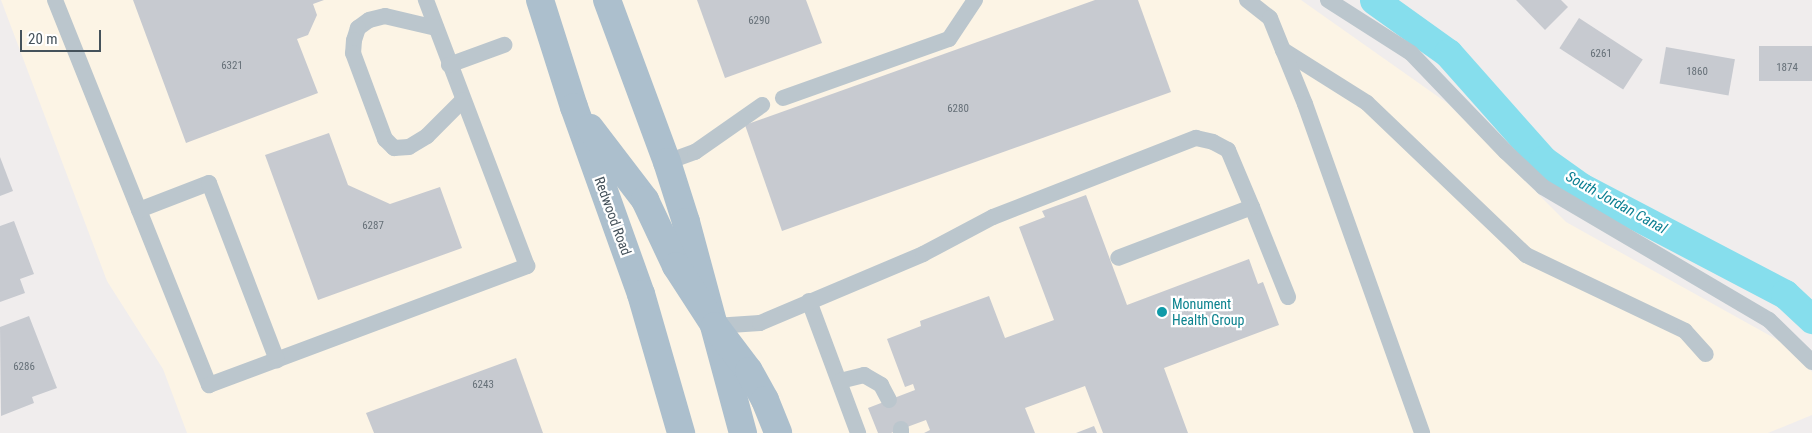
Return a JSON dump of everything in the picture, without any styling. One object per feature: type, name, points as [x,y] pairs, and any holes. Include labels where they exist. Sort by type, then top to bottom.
[{"type":"main road","name":"Redwood Road","points":[[540,0],[574,107],[641,294],[682,433]]},
{"type":"main road","points":[[607,0],[667,162],[715,326],[742,433]]},
{"type":"main road","points":[[574,107],[645,200],[676,266],[715,326],[749,371],[765,400],[778,433]]},
{"type":"lane","points":[[55,0],[209,386],[527,266],[462,100],[426,0]]},
{"type":"lane","points":[[784,98],[949,39],[975,0]]},
{"type":"lane","points":[[1247,0],[1270,18],[1305,104],[1422,433]]},
{"type":"lane","points":[[1328,0],[1411,52],[1506,152],[1543,187],[1769,320],[1812,362]]},
{"type":"lane","points":[[436,28],[385,16],[369,20],[358,28],[354,40],[353,53],[385,139],[394,148],[408,147],[427,136],[462,100]]},
{"type":"lane","points":[[449,65],[504,45]]},
{"type":"lane","points":[[1283,50],[1367,103],[1526,255],[1684,331],[1706,354]]},
{"type":"lane","points":[[667,162],[695,152],[762,106]]},
{"type":"lane","points":[[715,326],[760,322],[923,254],[993,217],[1196,138],[1213,142],[1228,150],[1288,297]]},
{"type":"lane","points":[[139,210],[209,183],[277,360]]},
{"type":"lane","points":[[1118,258],[1252,207]]},
{"type":"lane","points":[[809,301],[858,433]]},
{"type":"lane","points":[[840,381],[864,375],[881,385],[889,400]]},
{"type":"shaded area","points":[[1,0],[1301,0],[1447,103],[1566,222],[1783,343],[1812,372],[1812,415],[1768,433],[187,433],[163,369],[107,281]]},
{"type":"building","points":[[133,0],[324,0],[313,4],[317,15],[308,35],[297,39],[318,93],[186,143]]},
{"type":"building","points":[[697,0],[806,0],[822,43],[725,78]]},
{"type":"building","points":[[1095,0],[1138,0],[1171,92],[782,231],[745,125]]},
{"type":"building","points":[[1516,0],[1561,0],[1568,7],[1545,30]]},
{"type":"building","points":[[1579,18],[1643,59],[1623,90],[1559,48]]},
{"type":"building","points":[[1759,46],[1812,46],[1812,81],[1759,81]]},
{"type":"building","points":[[1666,47],[1735,59],[1729,96],[1660,83]]},
{"type":"building","points":[[329,133],[348,185],[390,204],[440,187],[462,248],[318,300],[265,155]]},
{"type":"building","points":[[0,157],[13,191],[0,196]]},
{"type":"building","name":"Monument Health Group","points":[[1086,195],[1127,305],[1249,259],[1258,284],[1263,282],[1279,325],[1164,368],[1188,433],[1103,433],[1085,386],[1025,408],[1035,433],[924,433],[930,430],[926,420],[891,433],[878,433],[868,408],[915,390],[913,384],[905,387],[887,339],[921,326],[920,321],[989,296],[1005,338],[1054,320],[1019,227],[1045,217],[1042,211]]},
{"type":"building","points":[[14,221],[34,274],[20,279],[25,293],[0,302],[0,226]]},
{"type":"building","points":[[29,316],[57,388],[32,397],[34,403],[1,416],[0,327]]},
{"type":"building","points":[[516,358],[543,433],[374,433],[366,413]]},
{"type":"building","points":[[1094,426],[1097,433],[1076,433]]},
{"type":"waterway","name":"South Jordan Canal","points":[[1374,0],[1448,53],[1543,160],[1581,187],[1785,294],[1812,319]]},
{"type":"place","name":"Monument Health Group","points":[[1162,312]]}]
